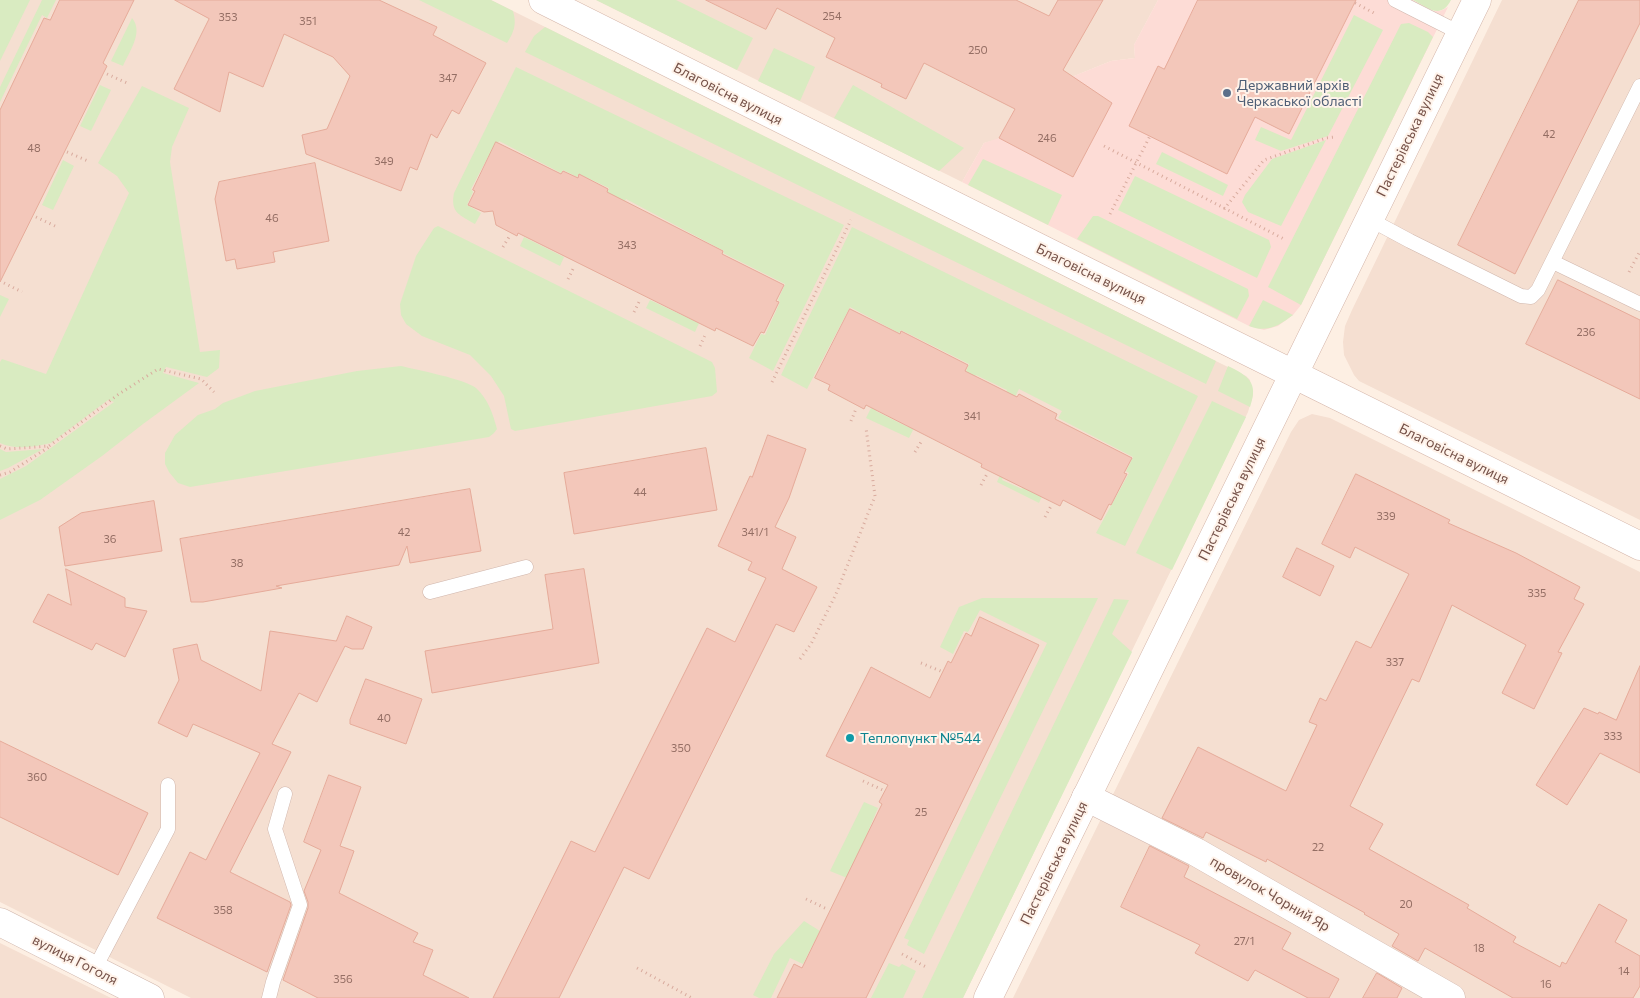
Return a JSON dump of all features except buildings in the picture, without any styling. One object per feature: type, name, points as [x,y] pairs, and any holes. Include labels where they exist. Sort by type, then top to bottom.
[{"type":"main road","name":"Благовісна вулиця","points":[[543,0],[1640,546]]},
{"type":"main road","name":"Пастерівська вулиця","points":[[988,998],[1477,0]]},
{"type":"main road","name":"провулок Чорний Яр","points":[[1086,797],[1211,860],[1451,998]]},
{"type":"main road","name":"вулиця Гоголя","points":[[0,922],[150,998]]},
{"type":"lane","points":[[1395,0],[1460,33]]},
{"type":"lane","points":[[1369,219],[1521,296],[1531,297],[1538,290],[1553,262],[1640,86]]},
{"type":"lane","points":[[1553,262],[1640,304]]},
{"type":"lane","points":[[430,592],[526,567]]},
{"type":"lane","points":[[94,970],[168,829],[168,786]]},
{"type":"lane","points":[[269,998],[300,905],[275,829],[285,794]]},
{"type":"path","points":[[107,74],[127,83]]},
{"type":"path","points":[[1110,214],[1150,136]]},
{"type":"path","points":[[1224,209],[1264,160],[1326,138],[1334,138]]},
{"type":"path","points":[[1104,146],[1284,240]]},
{"type":"path","points":[[67,152],[88,161]]},
{"type":"path","points":[[36,217],[55,226]]},
{"type":"path","points":[[772,382],[851,220]]},
{"type":"path","points":[[503,247],[509,237]]},
{"type":"path","points":[[568,279],[574,267]]},
{"type":"path","points":[[4,283],[22,292]]},
{"type":"path","points":[[634,312],[640,300]]},
{"type":"path","points":[[700,346],[706,333]]},
{"type":"path","points":[[0,475],[10,472],[50,446],[119,394],[158,369],[200,379],[214,392]]},
{"type":"path","points":[[852,421],[856,409]]},
{"type":"path","points":[[800,659],[811,644],[836,594],[875,496],[866,428]]},
{"type":"path","points":[[915,452],[921,442]]},
{"type":"path","points":[[0,446],[7,449],[50,446]]},
{"type":"path","points":[[981,485],[986,474]]},
{"type":"path","points":[[1045,517],[1051,506]]},
{"type":"path","points":[[921,663],[943,672]]},
{"type":"path","points":[[863,781],[885,791]]},
{"type":"path","points":[[806,898],[827,910]]},
{"type":"path","points":[[902,954],[926,967]]},
{"type":"path","points":[[637,968],[692,998]]},
{"type":"shaded area","points":[[0,0],[491,0],[1246,376],[1250,380],[1253,395],[1248,412],[963,998],[191,998],[0,902]]},
{"type":"shaded area","points":[[596,0],[1158,0],[1134,45],[1135,58],[1111,61],[1020,98],[999,139],[984,143],[962,182]]},
{"type":"shaded area","points":[[1158,0],[1413,0],[1433,11],[1440,11],[1448,7],[1301,305],[1293,315],[1278,326],[1264,330],[1249,326],[962,182],[984,143],[999,138],[1020,98],[1111,61],[1135,58],[1134,45]]},
{"type":"shaded area","points":[[1502,0],[1640,0],[1640,520],[1359,381],[1344,355],[1345,326],[1352,310]]},
{"type":"shaded area","points":[[1312,414],[1330,418],[1640,572],[1640,998],[1013,998],[1291,432],[1299,420]]},
{"type":"shaded area","points":[[0,943],[111,998],[0,998]]},
{"type":"green space","points":[[0,0],[30,0],[0,61]]},
{"type":"green space","points":[[42,0],[56,0],[47,18],[42,15],[0,102],[0,87]]},
{"type":"green space","points":[[419,0],[491,0],[513,11],[515,24],[513,31],[507,43]]},
{"type":"green space","points":[[596,0],[676,0],[753,38],[737,70]]},
{"type":"green space","points":[[1413,0],[1451,0],[1443,10],[1439,11],[1429,9]]},
{"type":"green space","points":[[1354,15],[1383,30],[1328,136],[1281,151],[1255,140],[1261,127],[1291,140]]},
{"type":"green space","points":[[132,18],[135,24],[136,36],[123,66],[111,61]]},
{"type":"green space","points":[[1409,23],[1428,32],[1433,37],[1301,305],[1268,287],[1401,24]]},
{"type":"green space","points":[[545,27],[1216,361],[1206,384],[525,52],[534,36]]},
{"type":"green space","points":[[774,48],[815,67],[800,101],[758,81]]},
{"type":"green space","points":[[516,67],[844,225],[773,371],[749,358],[761,334],[765,335],[780,302],[778,300],[785,284],[723,253],[724,251],[626,199],[624,203],[607,195],[609,188],[579,174],[577,177],[563,170],[561,173],[499,141],[471,189],[473,192],[467,205],[481,213],[475,224],[457,213],[453,205],[454,193]]},
{"type":"green space","points":[[100,85],[111,90],[91,131],[80,126]]},
{"type":"green space","points":[[853,85],[964,148],[939,171],[834,118]]},
{"type":"green space","points":[[142,86],[189,108],[172,147],[170,162],[200,352],[220,350],[219,368],[207,377],[166,367],[163,373],[199,383],[40,500],[0,520],[0,479],[26,466],[114,402],[108,400],[51,443],[32,447],[12,447],[0,443],[0,362],[2,359],[46,374],[129,193],[117,176],[98,163]]},
{"type":"green space","points":[[1326,140],[1281,226],[1248,212],[1242,202],[1245,195],[1272,159]]},
{"type":"green space","points":[[1162,152],[1228,185],[1223,196],[1156,164]]},
{"type":"green space","points":[[983,159],[1062,195],[1048,225],[968,185]]},
{"type":"green space","points":[[63,160],[74,166],[53,210],[42,205]]},
{"type":"green space","points":[[1135,176],[1269,240],[1271,247],[1257,278],[1118,210]]},
{"type":"green space","points":[[1093,216],[1098,216],[1248,289],[1249,296],[1237,319],[1077,239]]},
{"type":"green space","points":[[438,226],[712,362],[715,368],[717,392],[712,396],[515,431],[511,429],[504,396],[491,376],[470,355],[422,336],[406,324],[401,315],[400,304],[416,256],[434,228]]},
{"type":"green space","points":[[852,227],[1198,396],[1125,546],[1096,533],[1129,473],[1126,471],[1133,457],[1058,418],[1062,411],[1019,389],[1015,397],[1006,393],[1007,390],[976,375],[974,378],[965,374],[969,364],[901,330],[899,333],[850,307],[807,389],[781,375]]},
{"type":"green space","points":[[524,237],[564,257],[560,266],[520,246]]},
{"type":"green space","points":[[0,295],[9,299],[0,317]]},
{"type":"green space","points":[[650,300],[699,323],[695,332],[646,308]]},
{"type":"green space","points":[[1263,300],[1293,315],[1272,327],[1262,329],[1249,326]]},
{"type":"green space","points":[[401,366],[452,378],[476,388],[487,402],[497,429],[489,437],[190,487],[178,483],[165,464],[165,453],[175,435],[198,415],[215,409],[223,403],[255,391],[357,371]]},
{"type":"green space","points":[[1228,366],[1241,373],[1250,381],[1253,391],[1250,407],[1218,391]]},
{"type":"green space","points":[[1212,401],[1246,417],[1172,570],[1136,553]]},
{"type":"green space","points":[[872,406],[877,409],[876,411],[908,427],[909,425],[914,428],[909,438],[866,418]]},
{"type":"green space","points":[[0,449],[6,452],[43,449],[0,471]]},
{"type":"green space","points":[[1000,475],[1003,477],[1002,480],[1022,489],[1024,484],[1043,494],[1039,503],[997,482]]},
{"type":"green space","points":[[982,598],[1098,598],[924,954],[907,945],[909,940],[904,938],[1047,643],[980,610],[968,632],[964,631],[953,654],[940,647],[959,607]]},
{"type":"green space","points":[[1114,599],[1129,600],[1112,634],[1132,652],[963,998],[922,998]]},
{"type":"green space","points":[[864,802],[878,808],[867,834],[871,836],[847,878],[830,871]]},
{"type":"green space","points":[[804,921],[820,931],[803,964],[790,958],[771,998],[759,998],[753,995],[774,954]]},
{"type":"green space","points":[[889,963],[899,967],[902,964],[916,971],[903,998],[871,998]]},
{"type":"place","name":"Державний архів Черкаської області","points":[[1227,93]]},
{"type":"place","name":"Теплопункт №544","points":[[850,738]]}]
